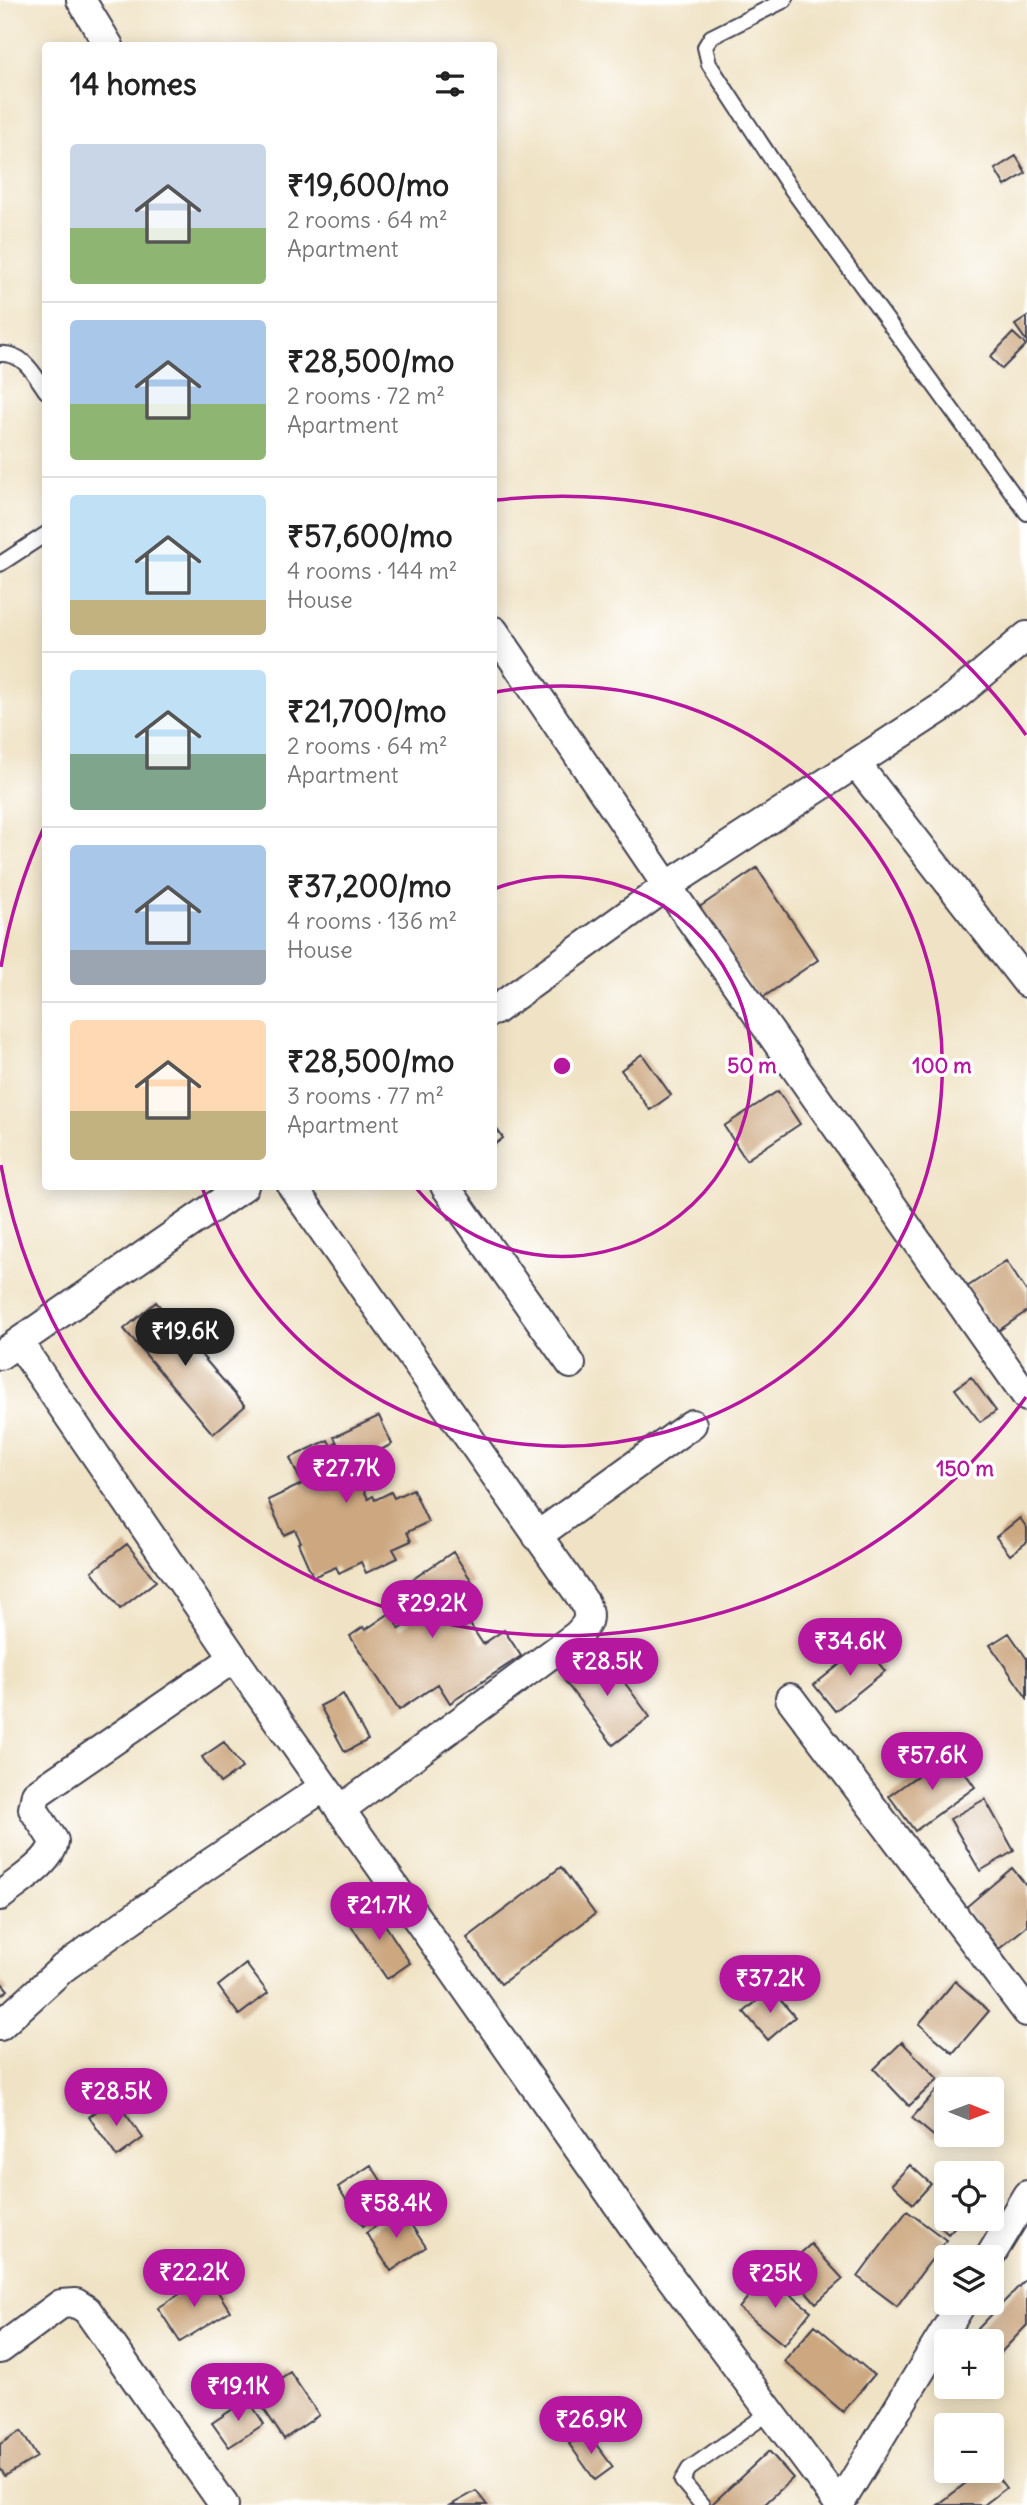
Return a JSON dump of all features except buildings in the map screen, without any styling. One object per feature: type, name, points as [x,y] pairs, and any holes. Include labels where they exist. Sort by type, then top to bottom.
[{"type":"street","points":[[81,0],[107,42]]},
{"type":"street","points":[[497,635],[667,886],[1027,1397]]},
{"type":"street","points":[[497,1009],[667,886],[858,765],[944,706],[1027,635]]},
{"type":"street","points":[[858,765],[1027,983]]},
{"type":"street","points":[[238,1190],[9,1349],[234,1658],[644,2242],[839,2504],[954,2315]]},
{"type":"street","points":[[0,2026],[63,1969],[206,1866],[332,1799],[535,1666],[587,1624],[589,1614],[585,1604],[295,1190]]},
{"type":"street","points":[[448,1190],[571,1364]]},
{"type":"street","points":[[537,1536],[692,1424]]},
{"type":"street","points":[[0,1896],[46,1859],[53,1850],[54,1841],[33,1809],[36,1794],[234,1658]]},
{"type":"street","points":[[790,1698],[1027,2012]]},
{"type":"street","points":[[997,2245],[1027,2195]]},
{"type":"street","points":[[0,2348],[61,2304],[76,2303],[87,2310],[224,2505]]},
{"type":"lane","points":[[785,0],[711,37],[705,47],[709,64],[787,183],[1027,513]]},
{"type":"lane","points":[[0,354],[10,353],[27,364],[42,385]]},
{"type":"lane","points":[[0,564],[42,537]]},
{"type":"lane","points":[[702,2505],[682,2481],[689,2469],[770,2412]]}]
